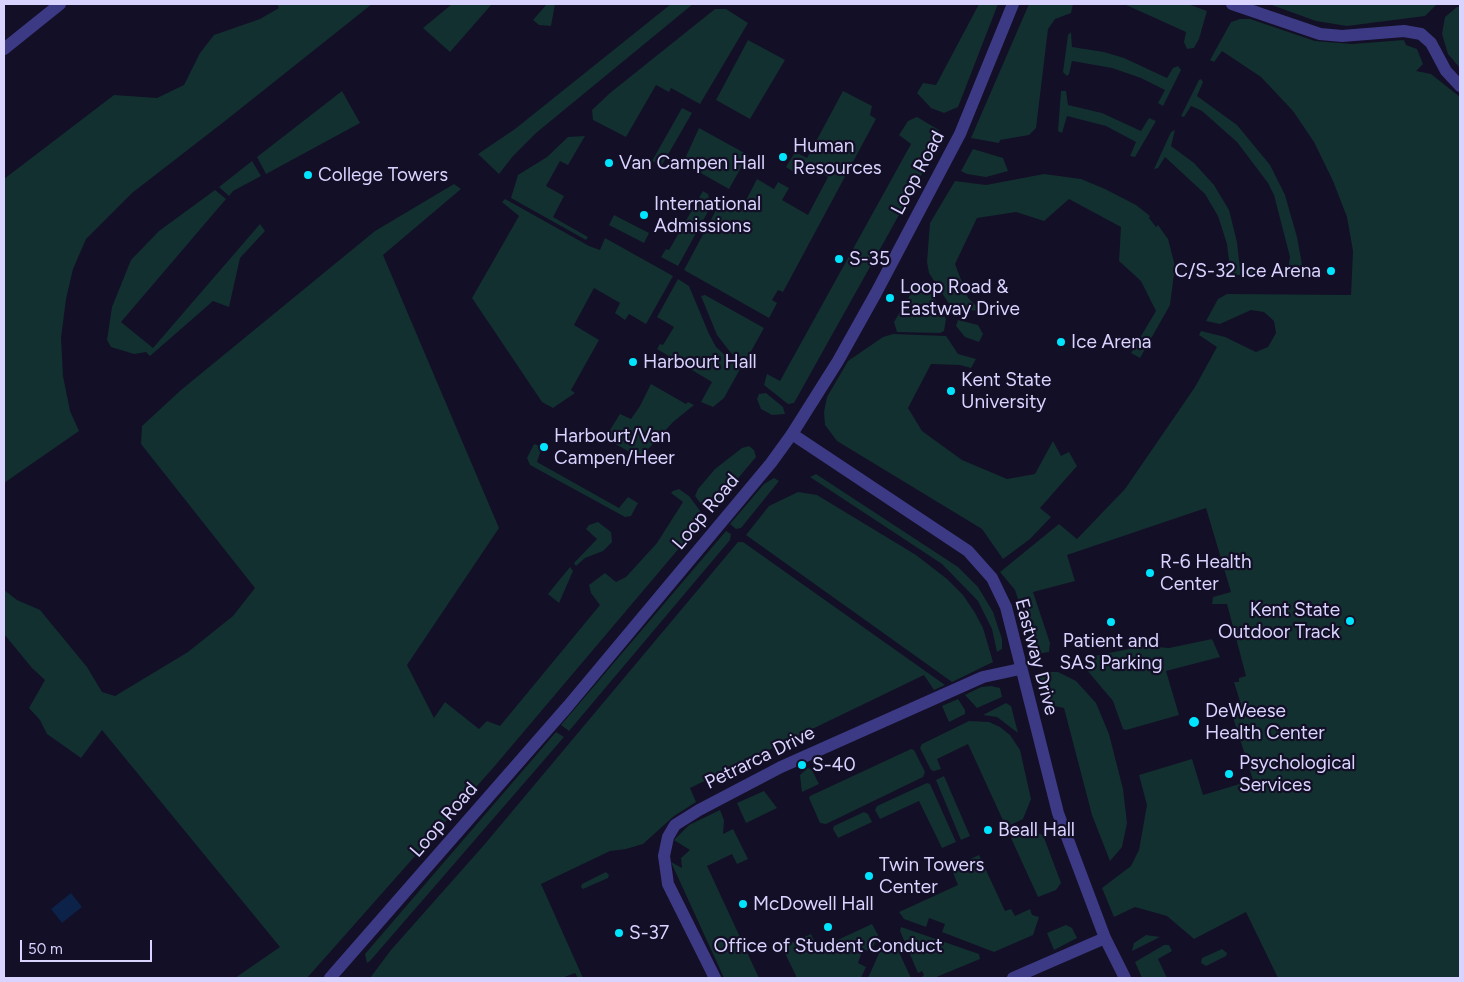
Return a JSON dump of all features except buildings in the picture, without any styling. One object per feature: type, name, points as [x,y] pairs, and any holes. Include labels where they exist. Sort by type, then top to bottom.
[{"type":"street","points":[[4,49],[60,4]]},
{"type":"street","name":"Loop Road","points":[[335,977],[574,699],[759,478],[792,434],[838,361],[960,134],[1013,4]]},
{"type":"street","points":[[1232,4],[1320,34],[1342,36],[1404,31],[1421,34],[1431,43],[1446,71],[1460,86]]},
{"type":"street","name":"Eastway Drive","points":[[792,434],[968,550],[992,578],[1006,607],[1020,669],[1058,813],[1105,938],[1125,978]]},
{"type":"street","name":"Petrarca Drive","points":[[715,978],[668,884],[664,856],[668,837],[675,825],[699,810],[781,767],[983,678],[1020,669]]},
{"type":"street","points":[[1013,978],[1105,938]]},
{"type":"green space","points":[[277,4],[372,4],[132,193],[86,239],[73,269],[66,299],[61,338],[63,376],[70,411],[79,431],[4,483],[4,179],[114,95],[157,98],[184,85],[200,53],[214,35],[260,19],[279,8]]},
{"type":"green space","points":[[452,4],[492,4],[450,52],[423,28]]},
{"type":"green space","points":[[547,4],[555,4],[551,26],[539,25],[533,20]]},
{"type":"green space","points":[[671,4],[693,4],[536,133],[513,156],[499,174],[478,154],[515,129]]},
{"type":"green space","points":[[979,4],[998,4],[958,107],[944,113],[931,108],[917,93],[923,83],[936,85]]},
{"type":"green space","points":[[1029,4],[1073,4],[1071,13],[1055,19],[1048,29],[1036,128],[1029,135],[1000,140],[999,143],[971,138]]},
{"type":"green space","points":[[1124,4],[1188,4],[1207,11],[1199,39],[1194,48],[1187,49],[1184,42],[1186,32]]},
{"type":"green space","points":[[1269,4],[1437,4],[1425,16],[1347,26],[1316,21]]},
{"type":"green space","points":[[1457,7],[1460,7],[1460,68],[1448,54],[1442,34],[1445,17]]},
{"type":"green space","points":[[715,9],[726,9],[748,23],[700,104],[671,88],[669,92],[656,85],[626,137],[593,120],[592,110],[610,93]]},
{"type":"green space","points":[[1240,19],[1250,19],[1315,41],[1352,44],[1404,40],[1406,45],[1417,49],[1423,64],[1416,71],[1431,74],[1460,97],[1460,978],[1278,978],[1246,912],[1194,939],[1167,916],[1135,907],[1114,917],[1102,888],[1131,866],[1139,850],[1147,805],[1139,775],[1192,759],[1203,795],[1253,780],[1230,708],[1241,705],[1234,682],[1239,682],[1239,678],[1246,676],[1227,604],[1212,604],[1213,597],[1231,592],[1206,508],[1067,555],[1075,581],[1033,592],[1050,643],[1049,652],[1036,654],[1015,590],[1000,572],[1059,524],[1077,539],[1125,489],[1195,387],[1217,347],[1199,335],[1201,331],[1225,337],[1256,352],[1268,347],[1276,333],[1274,321],[1264,312],[1251,310],[1220,324],[1206,321],[1218,299],[1227,294],[1351,295],[1353,251],[1347,217],[1333,181],[1314,142],[1293,111],[1261,77],[1222,51],[1214,62],[1210,60],[1231,22]]},
{"type":"green space","points":[[1071,32],[1072,47],[1104,52],[1124,58],[1167,78],[1173,68],[1178,66],[1181,70],[1163,106],[1158,103],[1165,90],[1141,78],[1112,68],[1072,61],[1067,76],[1063,72],[1068,35]]},
{"type":"green space","points":[[748,40],[785,60],[750,119],[716,100]]},
{"type":"green space","points":[[1201,79],[1203,82],[1197,96],[1237,125],[1270,165],[1285,195],[1297,237],[1303,270],[1316,272],[1318,274],[1315,277],[1273,274],[1275,271],[1288,271],[1290,257],[1274,195],[1268,183],[1237,142],[1202,111],[1191,106],[1184,117],[1181,116]]},
{"type":"green space","points":[[342,91],[360,123],[266,174],[257,157]]},
{"type":"green space","points":[[843,91],[872,106],[870,115],[876,119],[783,292],[778,290],[772,300],[777,303],[769,318],[684,270],[716,210],[729,206],[740,212],[757,179],[774,189],[778,182],[789,188],[782,200],[808,215],[828,177],[803,163],[797,174],[786,167],[795,152],[807,158]]},
{"type":"green space","points":[[1061,91],[1066,91],[1068,105],[1102,113],[1141,131],[1149,118],[1156,121],[1135,157],[1130,156],[1136,142],[1106,126],[1067,116],[1062,133],[1058,131]]},
{"type":"green space","points":[[682,108],[692,113],[662,165],[652,161]]},
{"type":"green space","points":[[917,117],[939,130],[942,138],[794,403],[788,404],[764,385],[767,374],[780,381],[911,144],[899,135],[908,121]]},
{"type":"green space","points":[[699,128],[748,155],[729,189],[683,163]]},
{"type":"green space","points":[[1175,130],[1171,146],[1194,163],[1214,185],[1229,210],[1237,242],[1240,269],[1257,270],[1259,273],[1257,275],[1216,275],[1217,271],[1230,268],[1227,244],[1218,216],[1205,194],[1165,157],[1158,168],[1154,169],[1171,132]]},
{"type":"green space","points":[[585,136],[568,165],[560,161],[546,186],[564,196],[553,217],[588,237],[586,240],[511,198],[518,175],[547,157],[568,137]]},
{"type":"green space","points":[[973,149],[1003,158],[1008,171],[986,177],[967,174],[961,171]]},
{"type":"green space","points":[[252,161],[261,176],[233,191],[229,196],[219,187]]},
{"type":"green space","points":[[1044,174],[1081,179],[1136,205],[1150,216],[1149,218],[1156,227],[1158,225],[1168,239],[1175,266],[1170,305],[1140,358],[1131,353],[1156,311],[1141,281],[1119,261],[1121,227],[1069,199],[1044,221],[1016,212],[977,218],[955,264],[968,298],[983,312],[951,307],[929,273],[927,262],[930,223],[955,181],[986,185]]},
{"type":"green space","points":[[454,184],[461,189],[383,255],[499,528],[407,665],[434,718],[445,702],[479,729],[487,721],[500,726],[600,605],[591,593],[589,585],[605,573],[616,582],[626,577],[657,543],[683,502],[671,493],[679,489],[689,496],[701,512],[703,520],[493,768],[307,978],[235,978],[280,947],[102,730],[81,758],[47,734],[40,720],[29,708],[45,680],[32,668],[4,634],[4,590],[17,600],[40,610],[87,667],[102,692],[115,696],[188,652],[233,616],[255,588],[141,444],[142,426],[181,390],[375,231]]},
{"type":"green space","points":[[215,190],[226,199],[121,322],[153,348],[260,224],[265,231],[240,258],[229,307],[213,301],[150,356],[146,352],[134,354],[111,347],[107,340],[112,307],[131,260],[159,231]]},
{"type":"green space","points":[[703,191],[708,194],[711,206],[678,266],[661,257],[666,249],[669,250]]},
{"type":"green space","points":[[505,199],[589,246],[600,250],[605,238],[673,276],[646,324],[629,314],[625,320],[615,313],[620,303],[594,288],[574,325],[599,340],[571,390],[575,393],[553,408],[542,402],[472,298],[519,216],[502,202]]},
{"type":"green space","points":[[614,215],[649,233],[644,243],[609,225]]},
{"type":"green space","points":[[678,279],[689,286],[716,347],[740,369],[724,398],[713,407],[701,402],[712,382],[657,349],[660,344],[663,345],[674,327],[657,317]]},
{"type":"green space","points":[[924,281],[946,319],[944,331],[940,333],[897,332],[894,322],[915,287]]},
{"type":"green space","points":[[705,295],[764,328],[744,364],[731,353],[717,335],[701,296]]},
{"type":"green space","points":[[958,320],[978,325],[983,334],[979,342],[965,337],[956,326]]},
{"type":"green space","points":[[893,334],[946,336],[958,354],[976,359],[971,368],[960,365],[931,364],[908,408],[922,431],[962,460],[1007,479],[1035,474],[1053,441],[1061,456],[1069,452],[1077,466],[1040,508],[1051,517],[1030,539],[1003,559],[982,529],[837,441],[825,425],[824,412],[827,397],[848,361],[883,337]]},
{"type":"green space","points":[[651,384],[686,404],[688,402],[694,405],[673,422],[640,458],[605,438],[620,414],[631,419]]},
{"type":"green space","points":[[766,393],[783,407],[785,414],[772,415],[761,409],[757,399],[759,394]]},
{"type":"green space","points":[[534,444],[542,447],[537,462],[619,508],[628,497],[638,503],[631,516],[625,517],[530,465],[527,458]]},
{"type":"green space","points":[[749,446],[754,450],[756,457],[712,509],[705,509],[695,496],[698,489],[715,469],[742,448]]},
{"type":"green space","points":[[816,474],[958,567],[978,587],[993,612],[1002,639],[1002,649],[997,652],[992,629],[978,601],[942,564],[810,477]]},
{"type":"green space","points":[[774,478],[779,481],[741,528],[736,529],[730,524],[764,484]]},
{"type":"green space","points":[[798,492],[817,495],[916,555],[947,579],[963,595],[975,613],[983,628],[993,662],[952,682],[746,535],[769,506]]},
{"type":"green space","points":[[598,522],[611,532],[612,542],[603,551],[585,558],[576,566],[574,563],[597,539],[586,529],[589,525]]},
{"type":"green space","points":[[726,531],[731,534],[730,540],[569,731],[561,725]]},
{"type":"green space","points":[[738,542],[743,542],[945,685],[934,690],[924,675],[690,788],[696,802],[674,816],[643,844],[610,851],[541,884],[583,978],[578,978],[575,973],[562,978],[370,978],[391,950],[484,845]]},
{"type":"green space","points":[[570,567],[573,571],[559,603],[548,594]]},
{"type":"green space","points":[[1212,639],[1220,657],[1166,671],[1179,715],[1126,730],[1123,729],[1113,701],[1086,669],[1086,662],[1094,656],[1144,646],[1169,648]]},
{"type":"green space","points":[[1043,672],[1058,672],[1076,681],[1096,703],[1109,734],[1123,789],[1127,823],[1122,847],[1110,861],[1092,815],[1064,708],[1049,705],[1039,678]]},
{"type":"green space","points":[[991,686],[1000,688],[1002,697],[977,708],[965,695],[981,687]]},
{"type":"green space","points":[[958,699],[965,710],[965,714],[949,722],[942,706]]},
{"type":"green space","points":[[1006,703],[1011,706],[1018,733],[997,717],[983,715]]},
{"type":"green space","points":[[969,721],[989,722],[1000,727],[1010,735],[1020,750],[1031,799],[1023,819],[1006,827],[968,744],[937,759],[941,769],[934,771],[931,770],[920,748],[922,744]]},
{"type":"green space","points":[[556,732],[564,737],[367,963],[365,954]]},
{"type":"green space","points":[[911,749],[914,750],[925,772],[923,777],[826,824],[820,823],[809,798],[810,796]]},
{"type":"green space","points":[[808,768],[812,770],[819,784],[802,792],[800,775]]},
{"type":"green space","points":[[944,776],[970,836],[961,840],[936,780]]},
{"type":"green space","points":[[927,783],[930,784],[956,842],[942,848],[919,801],[880,819],[875,810],[877,806]]},
{"type":"green space","points":[[764,791],[777,808],[746,823],[737,803]]},
{"type":"green space","points":[[720,810],[724,820],[723,834],[733,829],[748,859],[737,864],[732,854],[707,866],[759,978],[724,978],[671,862],[682,868],[681,858],[690,850],[674,840],[689,825]]},
{"type":"green space","points":[[864,812],[868,814],[872,822],[838,838],[833,829],[834,826]]},
{"type":"green space","points":[[1029,830],[1043,835],[1061,883],[1056,890],[1038,897],[1011,838]]},
{"type":"green space","points":[[979,855],[1005,911],[1011,909],[1015,916],[1030,909],[1032,915],[1039,917],[1033,935],[994,952],[942,932],[945,924],[929,918],[926,927],[904,919],[899,912],[958,885],[951,868]]},
{"type":"green space","points":[[606,872],[609,875],[608,878],[583,889],[581,887],[582,884]]},
{"type":"green space","points":[[872,924],[878,935],[871,952],[863,949],[858,963],[866,967],[861,978],[797,978],[782,947],[811,934],[818,949]]},
{"type":"green space","points":[[1066,925],[1072,928],[1077,938],[1054,950],[1047,933]]},
{"type":"green space","points":[[901,927],[979,954],[980,959],[934,978],[921,978],[924,975],[922,971],[918,973],[900,931]]},
{"type":"green space","points":[[1146,935],[1160,937],[1132,951],[1134,943]]},
{"type":"green space","points":[[1164,945],[1169,945],[1172,951],[1158,959],[1167,978],[1142,978],[1135,962]]},
{"type":"green space","points":[[897,948],[911,978],[868,978],[880,951],[889,953]]},
{"type":"green space","points":[[1222,949],[1227,953],[1226,956],[1206,966],[1201,963],[1202,958]]},
{"type":"water","points":[[71,893],[82,907],[62,923],[51,909]]},
{"type":"place","name":"Human Resources","points":[[783,157]]},
{"type":"place","name":"Van Campen Hall","points":[[609,163]]},
{"type":"place","name":"College Towers","points":[[308,175]]},
{"type":"place","name":"International Admissions","points":[[644,215]]},
{"type":"place","name":"S-35","points":[[839,259]]},
{"type":"place","name":"C/S-32 Ice Arena","points":[[1331,271]]},
{"type":"place","name":"Loop Road & Eastway Drive","points":[[890,298]]},
{"type":"place","name":"Ice Arena","points":[[1061,342]]},
{"type":"place","name":"Harbourt Hall","points":[[633,362]]},
{"type":"place","name":"Kent State University","points":[[951,391]]},
{"type":"place","name":"Harbourt/Van Campen/Heer","points":[[544,447]]},
{"type":"place","name":"R-6 Health Center","points":[[1150,573]]},
{"type":"place","name":"Kent State Outdoor Track","points":[[1350,621]]},
{"type":"place","name":"Patient and SAS Parking","points":[[1111,622]]},
{"type":"place","name":"DeWeese Health Center","points":[[1194,722]]},
{"type":"place","name":"S-40","points":[[802,765]]},
{"type":"place","name":"Psychological Services","points":[[1229,774]]},
{"type":"place","name":"Beall Hall","points":[[988,830]]},
{"type":"place","name":"Twin Towers Center","points":[[869,876]]},
{"type":"place","name":"McDowell Hall","points":[[743,904]]},
{"type":"place","name":"Office of Student Conduct","points":[[828,927]]},
{"type":"place","name":"S-37","points":[[619,933]]}]
